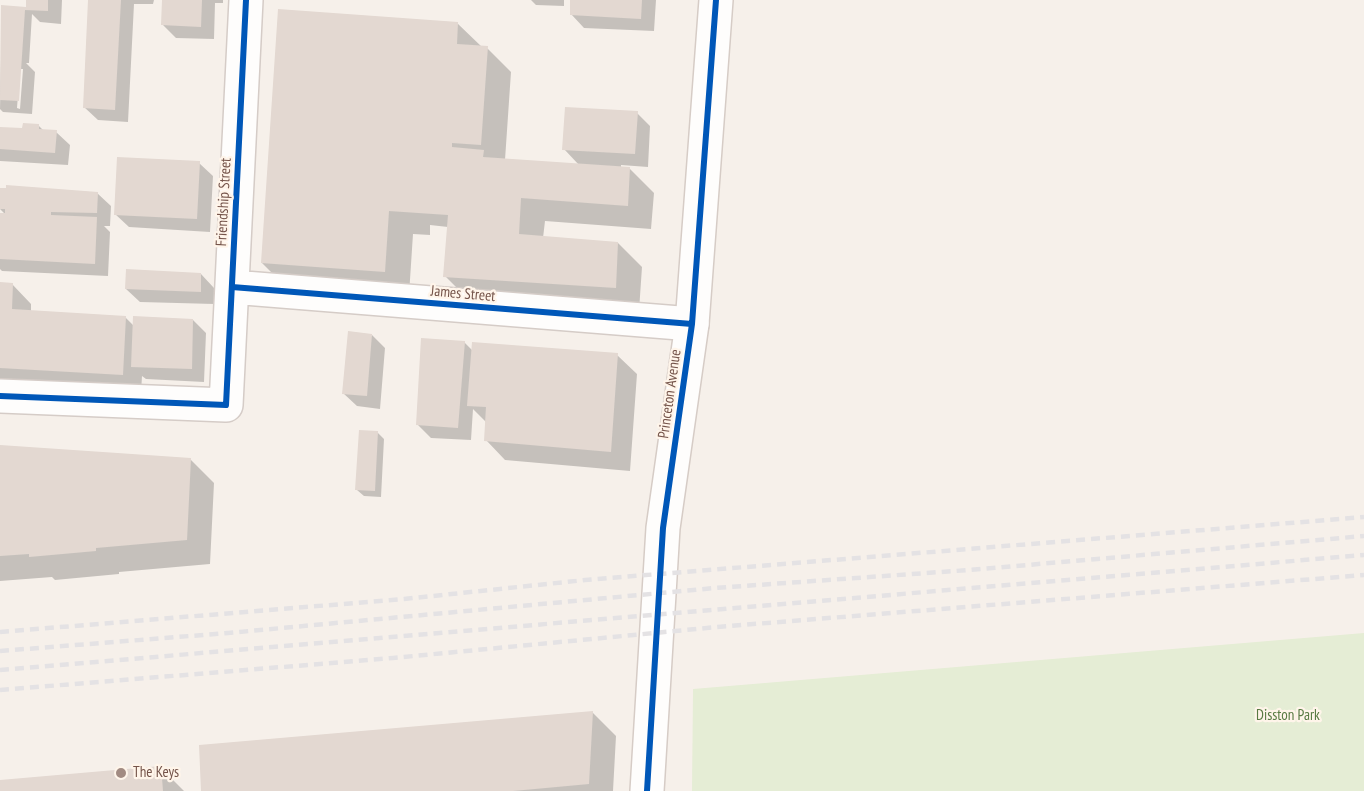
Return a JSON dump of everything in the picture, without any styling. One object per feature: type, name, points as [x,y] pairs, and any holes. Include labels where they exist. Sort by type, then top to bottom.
[{"type":"street","name":"Friendship Street","points":[[0,396],[226,405],[246,0]]},
{"type":"street","name":"Princeton Avenue","points":[[647,791],[663,528],[692,324],[716,0]]},
{"type":"street","name":"James Street","points":[[232,287],[692,324]]},
{"type":"green space","name":"Disston Park","points":[[1364,633],[1364,791],[692,791],[693,689]]},
{"type":"building","points":[[26,0],[48,0],[48,11],[25,10],[19,101],[0,100],[1,5],[26,7]]},
{"type":"building","points":[[88,0],[121,0],[115,110],[83,108]]},
{"type":"building","points":[[162,0],[202,0],[201,27],[161,25]]},
{"type":"building","points":[[570,0],[642,0],[641,19],[570,15]]},
{"type":"building","points":[[278,9],[458,22],[457,44],[488,46],[481,145],[452,143],[452,147],[484,150],[483,157],[630,167],[628,206],[521,198],[519,234],[618,242],[616,288],[443,277],[448,215],[389,211],[385,272],[261,263]]},
{"type":"building","points":[[565,107],[638,111],[635,154],[562,150]]},
{"type":"building","points":[[23,123],[39,124],[39,129],[57,130],[55,153],[0,149],[0,127],[22,128]]},
{"type":"building","points":[[117,157],[200,161],[197,219],[114,215]]},
{"type":"building","points":[[6,185],[98,192],[97,213],[51,212],[51,215],[97,217],[95,264],[0,259],[0,213],[5,213],[5,209],[0,209],[0,188],[6,188]]},
{"type":"building","points":[[126,269],[201,273],[201,292],[125,289]]},
{"type":"building","points":[[0,282],[13,283],[12,309],[126,316],[123,375],[0,368]]},
{"type":"building","points":[[133,316],[193,319],[192,369],[131,367]]},
{"type":"building","points":[[348,331],[372,334],[367,396],[342,394]]},
{"type":"building","points":[[421,338],[465,341],[458,428],[416,425]]},
{"type":"building","points":[[472,342],[618,353],[611,452],[484,441],[486,407],[467,406]]},
{"type":"building","points":[[359,430],[378,431],[375,491],[355,490]]},
{"type":"building","points":[[0,445],[191,458],[187,540],[29,557],[29,554],[0,556]]},
{"type":"building","points":[[593,711],[589,784],[513,791],[201,791],[199,745]]},
{"type":"building","name":"The Keys","points":[[161,766],[163,791],[0,791],[0,780]]},
{"type":"railway","points":[[0,632],[404,599],[585,580],[1364,517]]},
{"type":"railway","points":[[0,651],[228,633],[715,588],[969,570],[1364,536]]},
{"type":"railway","points":[[0,670],[1364,555]]},
{"type":"railway","points":[[0,690],[393,658],[717,627],[1364,575]]},
{"type":"cycle path","points":[[0,396],[226,405],[246,0]]},
{"type":"cycle path","points":[[647,791],[663,528],[692,324],[716,0]]},
{"type":"cycle path","points":[[232,287],[692,324]]},
{"type":"place","name":"The Keys","points":[[121,773]]}]
